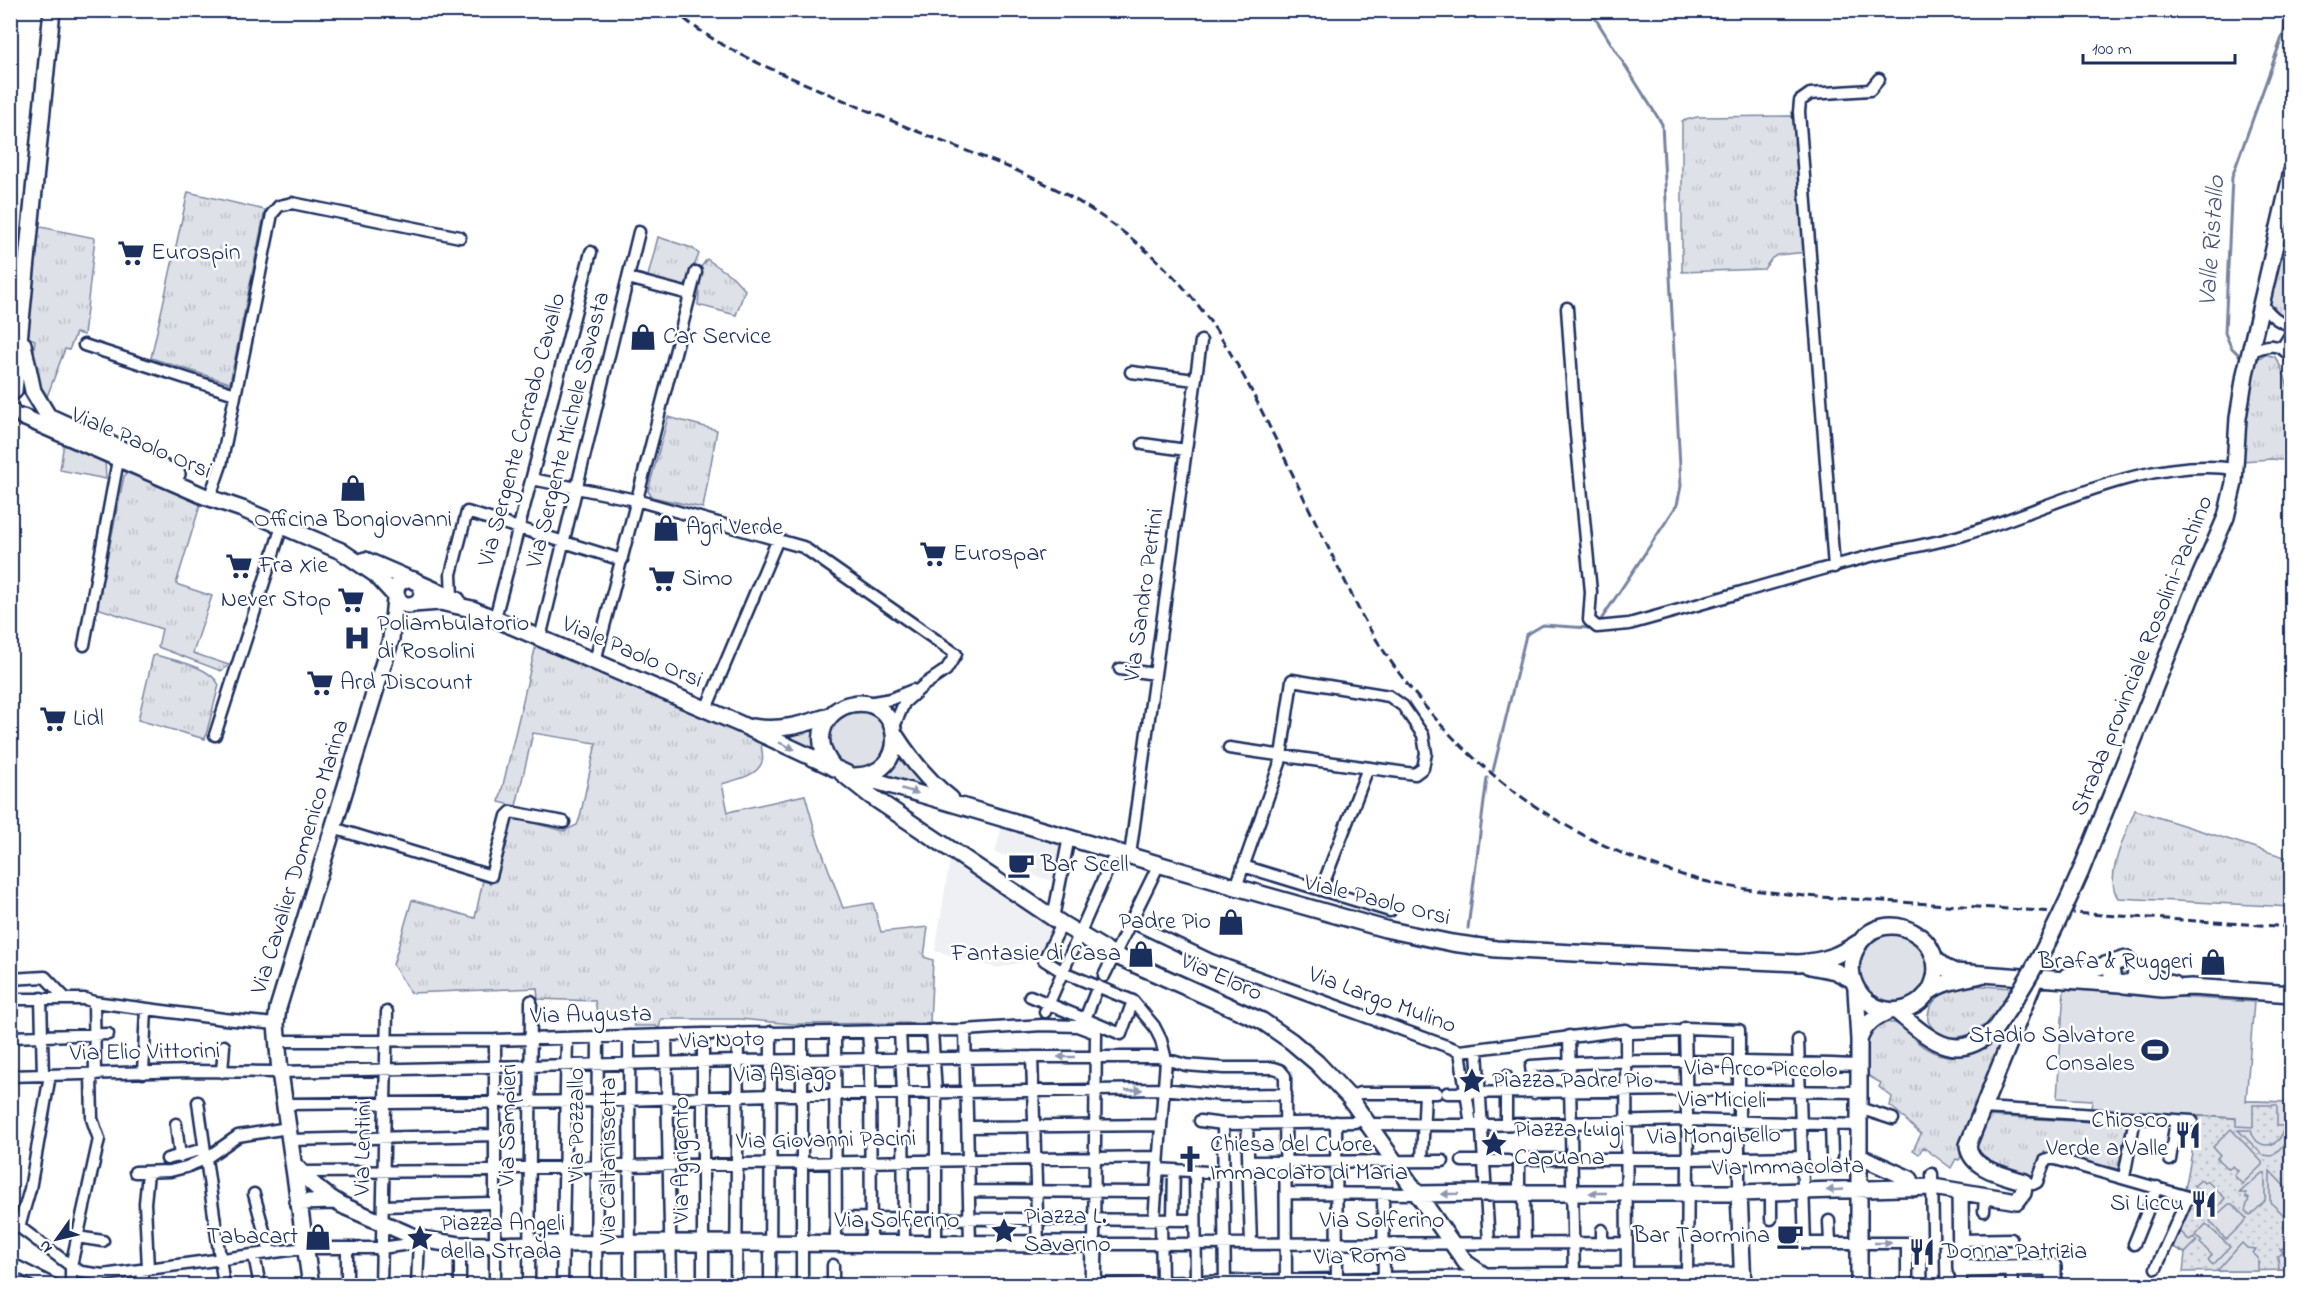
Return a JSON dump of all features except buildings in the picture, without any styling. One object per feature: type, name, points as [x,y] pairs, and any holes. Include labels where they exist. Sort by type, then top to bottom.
[{"type":"street","points":[[12,393],[20,336],[52,10]]},
{"type":"street","points":[[1834,567],[1800,101],[1810,94],[1870,90],[1879,79]]},
{"type":"street","name":"Strada provinciale Rosolini-Pachino","points":[[1935,1041],[1944,1045],[1965,1047],[1977,1043],[1994,1030],[2043,953],[2080,873],[2186,607],[2226,517],[2234,483],[2238,418],[2250,353],[2292,171]]},
{"type":"street","points":[[211,494],[221,465],[273,214],[279,206],[292,203],[460,237]]},
{"type":"street","name":"Via Sergente Michele Savasta","points":[[540,638],[639,232]]},
{"type":"street","name":"Via Sergente Corrado Cavallo","points":[[495,618],[591,252]]},
{"type":"street","points":[[595,661],[696,272]]},
{"type":"street","points":[[628,278],[689,294]]},
{"type":"street","points":[[2261,303],[2273,317],[2290,327]]},
{"type":"street","points":[[1567,308],[1591,592],[1589,620],[1597,627],[1629,624],[1873,556],[1962,535],[2108,484],[2174,469],[2235,468]]},
{"type":"street","points":[[2255,328],[2290,327]]},
{"type":"street","points":[[2278,346],[2290,327]]},
{"type":"street","points":[[2255,328],[2292,359]]},
{"type":"street","points":[[14,412],[34,412],[36,396],[20,336]]},
{"type":"street","name":"Via Sandro Pertini","points":[[1047,1008],[1080,935],[1120,858],[1155,674],[1201,341]]},
{"type":"street","points":[[84,345],[235,394]]},
{"type":"street","points":[[2250,353],[2260,347],[2278,346]]},
{"type":"street","points":[[1131,372],[1196,380]]},
{"type":"street","points":[[12,393],[24,387],[36,396]]},
{"type":"street","name":"Viale Paolo Orsi","points":[[36,396],[48,416],[64,425],[170,471],[242,509],[348,554]]},
{"type":"street","name":"Viale Paolo Orsi","points":[[14,412],[118,460],[211,494]]},
{"type":"street","points":[[64,425],[82,438],[113,453],[118,460]]},
{"type":"street","points":[[1143,444],[1186,450]]},
{"type":"street","points":[[84,645],[118,460],[124,456],[129,457],[153,468],[170,471]]},
{"type":"street","points":[[532,479],[636,500],[803,547],[956,654],[946,670],[904,703],[894,732],[895,746],[891,757],[885,766],[871,776],[838,770],[740,724]]},
{"type":"street","points":[[452,597],[451,574],[467,512],[622,560]]},
{"type":"street","points":[[215,735],[282,526]]},
{"type":"street","points":[[705,709],[778,539]]},
{"type":"street","points":[[348,554],[435,589],[472,609]]},
{"type":"street","points":[[348,554],[402,598],[440,602],[472,609]]},
{"type":"street","points":[[435,589],[442,585],[451,574]]},
{"type":"street","points":[[391,639],[402,598],[421,589],[411,580]]},
{"type":"street","points":[[391,639],[403,620],[401,582],[411,580]]},
{"type":"street","name":"Viale Paolo Orsi","points":[[472,609],[740,724]]},
{"type":"street","name":"Via Cavalier Domenico Marina","points":[[311,1286],[298,1202],[297,1167],[289,1134],[280,1072],[276,1024],[281,992],[391,639]]},
{"type":"street","points":[[1120,669],[1155,674]]},
{"type":"street","points":[[1229,748],[1281,756],[1415,774],[1423,768],[1426,753],[1424,735],[1403,706],[1389,696],[1292,680],[1281,756],[1236,887]]},
{"type":"street","points":[[740,724],[774,729],[796,727],[830,716],[846,705],[891,699],[924,685]]},
{"type":"street","points":[[866,704],[883,712],[911,759],[935,786],[958,805]]},
{"type":"street","points":[[830,716],[821,737],[827,759],[838,770]]},
{"type":"street","points":[[1321,890],[1368,768]]},
{"type":"street","name":"Via Eloro","points":[[838,770],[872,796],[1080,935],[1114,955],[1262,1021],[1317,1063],[1348,1096],[1362,1123],[1394,1160],[1453,1243],[1466,1275],[1574,1281]]},
{"type":"street","points":[[871,776],[872,796]]},
{"type":"street","name":"Viale Paolo Orsi","points":[[871,776],[958,805],[1069,837],[1120,858],[1159,864],[1386,929],[1452,943],[1574,953],[1798,963]]},
{"type":"street","points":[[333,828],[491,876],[507,816],[511,812],[564,822]]},
{"type":"street","points":[[1069,837],[1058,921],[1044,960],[1063,972],[1101,981],[1133,1001],[1154,1026],[1161,1041],[1166,1060],[1156,1192],[1163,1220]]},
{"type":"street","points":[[1085,1019],[1101,981],[1159,864]]},
{"type":"street","points":[[1243,866],[1390,911]]},
{"type":"street","name":"Via Largo Mulino","points":[[1131,922],[1221,963],[1460,1051],[1626,1030],[1631,1033],[1685,1028],[1739,1030],[1738,1061]]},
{"type":"street","points":[[1798,963],[1832,958],[1880,928],[1902,927],[1923,938],[1934,958],[1944,967],[1955,972],[2162,989],[2191,987]]},
{"type":"street","points":[[1859,1286],[1859,1040],[1852,959],[1861,941]]},
{"type":"street","points":[[1934,958],[1935,976],[1924,997],[1923,1027],[1935,1041]]},
{"type":"street","points":[[2042,980],[2126,959],[2135,967],[2164,982],[2191,987],[2292,994]]},
{"type":"street","points":[[2115,962],[2110,972],[2114,980],[2122,984],[2134,979],[2135,967]]},
{"type":"street","points":[[1798,963],[1835,971],[1854,984],[1870,1004],[1892,1011],[1920,1033],[1935,1041]]},
{"type":"street","points":[[1859,1040],[1869,1021],[1892,1011],[1909,1008],[1946,984],[1981,975]]},
{"type":"street","points":[[10,979],[45,977],[64,998]]},
{"type":"street","points":[[2042,980],[1968,1145],[1972,1158],[1991,1170],[2033,1184],[2037,1182],[2045,1161],[2052,1158],[2157,1186],[2188,1197],[2156,1268]]},
{"type":"street","points":[[1030,996],[1047,1008],[1085,1019],[1121,1034],[1133,1001]]},
{"type":"street","points":[[41,998],[47,1075],[30,1189],[15,1223],[71,1266],[103,1280]]},
{"type":"street","points":[[10,999],[85,999],[225,1024],[276,1024]]},
{"type":"street","name":"Via Sampieri","points":[[529,1286],[531,1001]]},
{"type":"street","points":[[71,1286],[71,1266],[99,1139],[92,1119],[96,1034],[94,1002]]},
{"type":"street","points":[[143,1073],[146,1009]]},
{"type":"street","name":"Via Lentini","points":[[381,1286],[387,1012]]},
{"type":"street","name":"Via Augusta","points":[[277,1041],[495,1040],[1077,1026],[1096,1033],[1097,1058]]},
{"type":"street","points":[[1685,1028],[1688,1159],[1686,1275]]},
{"type":"street","points":[[932,1030],[936,1093],[936,1244]]},
{"type":"street","points":[[965,1030],[970,1244]]},
{"type":"street","points":[[1626,1030],[1627,1281]]},
{"type":"street","points":[[900,1031],[903,1093],[904,1244]]},
{"type":"street","points":[[770,1286],[771,1032]]},
{"type":"street","points":[[802,1032],[802,1286]]},
{"type":"street","points":[[835,1032],[836,1244]]},
{"type":"street","points":[[868,1032],[871,1245]]},
{"type":"street","points":[[736,1286],[738,1033]]},
{"type":"street","points":[[10,1037],[108,1034]]},
{"type":"street","name":"Via Agrigento","points":[[703,1286],[704,1034]]},
{"type":"street","points":[[666,1035],[671,1276]]},
{"type":"street","name":"Via Caltanissetta","points":[[629,1036],[630,1286]]},
{"type":"street","points":[[1569,1036],[1574,1281],[1627,1281],[1686,1275],[1739,1278],[1741,1242],[1738,1061]]},
{"type":"street","points":[[562,1286],[561,1245],[567,1038]]},
{"type":"street","name":"Via Pozzallo","points":[[596,1286],[598,1038]]},
{"type":"street","points":[[495,1040],[492,1169],[495,1286]]},
{"type":"street","points":[[1798,1040],[1805,1243],[1907,1243],[1907,1286]]},
{"type":"street","points":[[222,1072],[224,1046]]},
{"type":"street","points":[[1476,1125],[1481,1094],[1477,1050]]},
{"type":"street","points":[[1460,1051],[1466,1092],[1484,1161],[1489,1243]]},
{"type":"street","points":[[1032,1057],[1038,1245]]},
{"type":"street","name":"Via Noto","points":[[280,1072],[630,1065],[738,1060],[1158,1057],[1186,1065],[1274,1068],[1280,1070],[1285,1076],[1286,1094]]},
{"type":"street","points":[[1094,1285],[1097,1058]]},
{"type":"street","points":[[1534,1093],[1531,1066],[1686,1061],[1859,1065]]},
{"type":"street","name":"Via Elio Vittorini","points":[[10,1076],[190,1071],[280,1072]]},
{"type":"street","points":[[1506,1076],[1506,1124]]},
{"type":"street","name":"Via Asiago","points":[[285,1104],[597,1101],[771,1095],[967,1094],[1163,1089],[1223,1095],[1286,1094]]},
{"type":"street","name":"Via Arco Piccolo","points":[[1348,1096],[1360,1093],[1466,1092],[1481,1094],[1685,1090],[1798,1092],[1859,1100],[1893,1119]]},
{"type":"street","points":[[1286,1094],[1286,1283]]},
{"type":"street","points":[[1422,1160],[1425,1094]]},
{"type":"street","points":[[198,1102],[224,1286]]},
{"type":"street","points":[[1983,1108],[2192,1121]]},
{"type":"street","points":[[2124,1177],[2135,1118]]},
{"type":"street","name":"Via Micieli","points":[[1200,1121],[1224,1124],[1285,1121],[1476,1125],[1686,1120],[1859,1125]]},
{"type":"street","points":[[2170,1160],[2175,1120]]},
{"type":"street","points":[[1336,1122],[1337,1283]]},
{"type":"street","points":[[1247,1123],[1251,1244]]},
{"type":"street","points":[[176,1124],[180,1156]]},
{"type":"street","points":[[1224,1124],[1225,1284]]},
{"type":"street","points":[[1831,1124],[1832,1156]]},
{"type":"street","points":[[968,1127],[1161,1125]]},
{"type":"street","points":[[135,1172],[148,1173],[186,1167],[238,1136],[289,1134],[494,1135]]},
{"type":"street","points":[[167,1159],[205,1154]]},
{"type":"street","points":[[1859,1156],[1910,1179],[1914,1188]]},
{"type":"street","name":"Via Giovanni Pacini","points":[[297,1167],[384,1172],[529,1167],[1158,1157]]},
{"type":"street","name":"Via Mongibello","points":[[1462,1161],[1802,1157]]},
{"type":"street","points":[[1248,1162],[1443,1161]]},
{"type":"street","points":[[1515,1162],[1521,1193],[1524,1243]]},
{"type":"street","name":"Via Solferino","points":[[297,1167],[335,1202],[419,1239],[460,1245],[1627,1243]]},
{"type":"street","points":[[1158,1169],[1223,1173]]},
{"type":"street","points":[[1162,1282],[1163,1220],[1174,1170]]},
{"type":"street","points":[[1195,1172],[1196,1284]]},
{"type":"street","points":[[144,1286],[145,1203],[148,1173]]},
{"type":"street","points":[[1933,1181],[1934,1286]]},
{"type":"street","name":"Via Immacolata","points":[[1286,1193],[1521,1193],[1548,1200],[1572,1193],[1740,1193],[1914,1188],[1933,1181],[1984,1203],[2017,1202],[2023,1194],[2025,1182]]},
{"type":"street","points":[[2134,1244],[2157,1186]]},
{"type":"street","points":[[969,1191],[1156,1192]]},
{"type":"street","points":[[1770,1192],[1771,1219]]},
{"type":"street","points":[[1960,1192],[1961,1276],[2011,1268],[2053,1267],[2053,1286]]},
{"type":"street","points":[[254,1194],[270,1253]]},
{"type":"street","points":[[1383,1194],[1384,1282]]},
{"type":"street","points":[[298,1202],[335,1202]]},
{"type":"street","points":[[383,1206],[488,1203]]},
{"type":"street","points":[[836,1218],[1195,1220]]},
{"type":"street","points":[[1829,1221],[1830,1243]]},
{"type":"street","points":[[1602,1230],[1602,1243]]},
{"type":"street","points":[[77,1237],[103,1241]]},
{"type":"street","points":[[417,1286],[419,1239]]},
{"type":"street","name":"Via Solferino","points":[[103,1280],[145,1270],[304,1248],[381,1248],[410,1244],[419,1239]]},
{"type":"street","points":[[1961,1240],[2011,1239]]},
{"type":"street","points":[[460,1245],[460,1286]]},
{"type":"street","points":[[346,1248],[347,1286]]},
{"type":"street","points":[[254,1255],[260,1286]]},
{"type":"street","points":[[10,1263],[56,1286]]},
{"type":"street","points":[[833,1265],[833,1286]]},
{"type":"street","points":[[2011,1268],[2012,1286]]},
{"type":"street","name":"Via Roma","points":[[1094,1285],[1162,1282],[1269,1284],[1384,1282],[1466,1275]]},
{"type":"shaded area","points":[[1002,825],[1062,843],[1057,882],[1020,872],[1023,861],[995,853]]},
{"type":"shaded area","points":[[950,859],[1057,926],[1043,957],[997,968],[935,951]]},
{"type":"green space","points":[[1791,116],[1796,120],[1807,252],[1777,255],[1764,269],[1682,272],[1682,121],[1697,117]]},
{"type":"green space","points":[[188,192],[265,210],[230,383],[151,358]]},
{"type":"green space","points":[[2286,226],[2291,228],[2291,314],[2278,316],[2267,302]]},
{"type":"green space","points":[[41,227],[95,238],[84,335],[76,333],[69,350],[65,349],[45,402],[35,369],[35,340],[26,337],[36,229]]},
{"type":"green space","points":[[658,237],[692,248],[699,254],[684,290],[633,274],[633,272],[648,276]]},
{"type":"green space","points":[[707,259],[733,277],[745,290],[736,315],[698,305],[701,267]]},
{"type":"green space","points":[[2265,354],[2275,357],[2286,381],[2291,407],[2291,461],[2271,459],[2242,461],[2243,433],[2253,367],[2257,360]]},
{"type":"green space","points":[[45,402],[53,407],[51,414],[47,405]]},
{"type":"green space","points":[[668,417],[717,430],[703,508],[652,497],[648,491]]},
{"type":"green space","points":[[64,442],[105,459],[106,479],[60,470]]},
{"type":"green space","points":[[130,471],[202,499],[176,584],[212,596],[193,653],[229,665],[221,671],[158,647],[162,629],[97,608],[124,476]]},
{"type":"green space","points":[[536,645],[761,742],[763,758],[759,767],[745,777],[722,784],[728,812],[805,795],[817,838],[843,908],[873,903],[881,932],[928,927],[924,957],[933,960],[930,1023],[793,1024],[740,1019],[661,1019],[659,1029],[656,1026],[634,1026],[632,1018],[598,1017],[595,1001],[538,999],[537,988],[411,993],[393,965],[412,900],[475,918],[483,880],[496,882],[513,818],[564,831],[577,825],[580,817],[596,743],[533,733],[516,806],[499,802]]},
{"type":"green space","points":[[153,656],[200,669],[208,673],[219,685],[205,739],[138,720]]},
{"type":"green space","points":[[853,710],[865,710],[880,718],[888,733],[888,745],[880,760],[865,768],[853,768],[838,760],[830,745],[830,733],[838,718]]},
{"type":"green space","points":[[821,724],[818,750],[780,734]]},
{"type":"green space","points":[[898,752],[926,787],[886,774]]},
{"type":"green space","points":[[2135,810],[2291,859],[2291,907],[2118,898],[2113,879],[2115,867]]},
{"type":"green space","points":[[1893,932],[1913,938],[1923,948],[1929,968],[1923,988],[1913,998],[1893,1004],[1873,998],[1863,988],[1857,968],[1863,948],[1873,938]]},
{"type":"green space","points":[[1967,985],[2027,989],[2001,1045],[1960,1153],[1961,1157],[1959,1160],[1956,1159],[1951,1168],[1923,1147],[1919,1154],[1913,1150],[1921,1134],[1890,1106],[1892,1097],[1879,1087],[1881,1083],[1865,1074],[1865,1039],[1877,1024],[1887,1022],[1904,1028],[1917,1042],[1934,1052],[1954,1056],[1974,1053],[2000,1035],[1988,1026],[1981,1026],[1973,1033],[1959,1037],[1945,1036],[1938,1033],[1928,1021],[1928,1013],[1934,1001],[1946,993]]},
{"type":"green space","name":"Stadio Salvatore Consales","points":[[2064,989],[2254,1002],[2246,1101],[2291,1102],[2291,1126],[2277,1126],[2277,1105],[2253,1105],[2253,1127],[2236,1126],[2236,1118],[2091,1109],[2092,1100],[2057,1098]]},
{"type":"green space","points":[[2246,1101],[2291,1102],[2291,1270],[2183,1272],[2185,1253],[2173,1247],[2196,1193],[2185,1189],[2199,1116],[2245,1119]]},
{"type":"green space","points":[[1987,1116],[2127,1124],[2118,1169],[2044,1152],[2034,1177],[1997,1168],[1978,1157],[1974,1146]]},
{"type":"green space","points":[[2231,1129],[2262,1162],[2262,1165],[2242,1184],[2234,1175],[2238,1171],[2233,1166],[2229,1169],[2217,1158],[2220,1155],[2213,1147]]},
{"type":"green space","points":[[2238,1130],[2251,1130],[2257,1141],[2267,1145],[2277,1141],[2283,1130],[2291,1130],[2291,1138],[2272,1156],[2263,1155]]},
{"type":"green space","points":[[2270,1171],[2291,1193],[2291,1209],[2285,1216],[2270,1202]]},
{"type":"green space","points":[[2262,1173],[2265,1173],[2265,1201],[2250,1216],[2245,1211],[2249,1198],[2246,1198],[2246,1193],[2239,1193]]},
{"type":"green space","points":[[2201,1180],[2204,1183],[2207,1181],[2225,1198],[2217,1208],[2215,1203],[2194,1186]]},
{"type":"green space","points":[[2229,1204],[2232,1204],[2247,1219],[2226,1240],[2210,1221]]},
{"type":"green space","points":[[2206,1224],[2230,1247],[2213,1265],[2208,1260],[2212,1255],[2200,1243],[2202,1241],[2196,1235]]},
{"type":"green space","points":[[2180,1231],[2189,1240],[2194,1237],[2197,1241],[2185,1253],[2173,1247]]},
{"type":"green space","points":[[2242,1243],[2247,1248],[2256,1249],[2253,1253],[2258,1258],[2258,1271],[2217,1271]]},
{"type":"green space","points":[[2291,1244],[2291,1270],[2279,1270],[2278,1257],[2283,1252],[2280,1249]]},
{"type":"waterway","points":[[1590,10],[1662,124],[1681,486],[1677,505],[1600,621]]},
{"type":"waterway","name":"Valle Ristallo","points":[[2242,358],[2231,347],[2225,333],[2232,177],[2284,32],[2285,20]]},
{"type":"waterway","points":[[1493,771],[1526,635],[1543,625],[1589,628]]},
{"type":"waterway","points":[[1468,928],[1487,778]]},
{"type":"railway","points":[[674,10],[689,23],[723,45],[758,63],[1050,186],[1102,217],[1150,254],[1175,278],[1196,303],[1233,357],[1360,611],[1402,677],[1435,718],[1471,755],[1510,789],[1553,818],[1598,842],[1647,863],[1700,880],[1739,888],[1805,896],[2292,927]]},
{"type":"place","name":"Eurospin","points":[[131,253]]},
{"type":"place","name":"Car Service","points":[[643,337]]},
{"type":"place","name":"Officina Bongiovanni","points":[[353,488]]},
{"type":"place","name":"Agri Verde","points":[[666,528]]},
{"type":"place","name":"Eurospar","points":[[933,554]]},
{"type":"place","name":"Fra Xie","points":[[239,566]]},
{"type":"place","name":"Simo","points":[[662,579]]},
{"type":"place","name":"Never Stop","points":[[351,600]]},
{"type":"place","name":"Poliambulatorio di Rosolini","points":[[357,638]]},
{"type":"place","name":"Ard Discount","points":[[320,683]]},
{"type":"place","name":"Lidl","points":[[53,719]]},
{"type":"place","name":"Bar Scell","points":[[1021,865]]},
{"type":"place","name":"Padre Pio","points":[[1231,922]]},
{"type":"place","name":"Fantasie di Casa","points":[[1141,954]]},
{"type":"place","name":"Brafa & Ruggeri","points":[[2213,962]]},
{"type":"place","name":"Stadio Salvatore Consales","points":[[2155,1050]]},
{"type":"place","name":"Piazza Padre Pio","points":[[1472,1081]]},
{"type":"place","name":"Chiosco Verde a Valle","points":[[2188,1135]]},
{"type":"place","name":"Piazza Luigi Capuana","points":[[1494,1144]]},
{"type":"place","name":"Chiesa del Cuore Immacolato di Maria","points":[[1190,1159]]},
{"type":"place","name":"Sì Liccu","points":[[2204,1204]]},
{"type":"place","name":"Piazza L. Savarino","points":[[1004,1231]]},
{"type":"place","name":"Bar Taormina","points":[[1790,1236]]},
{"type":"place","name":"Tabacart","points":[[318,1237]]},
{"type":"place","name":"Piazza Angeli della Strada","points":[[420,1238]]},
{"type":"place","name":"Donna Patrizia","points":[[1922,1252]]}]
